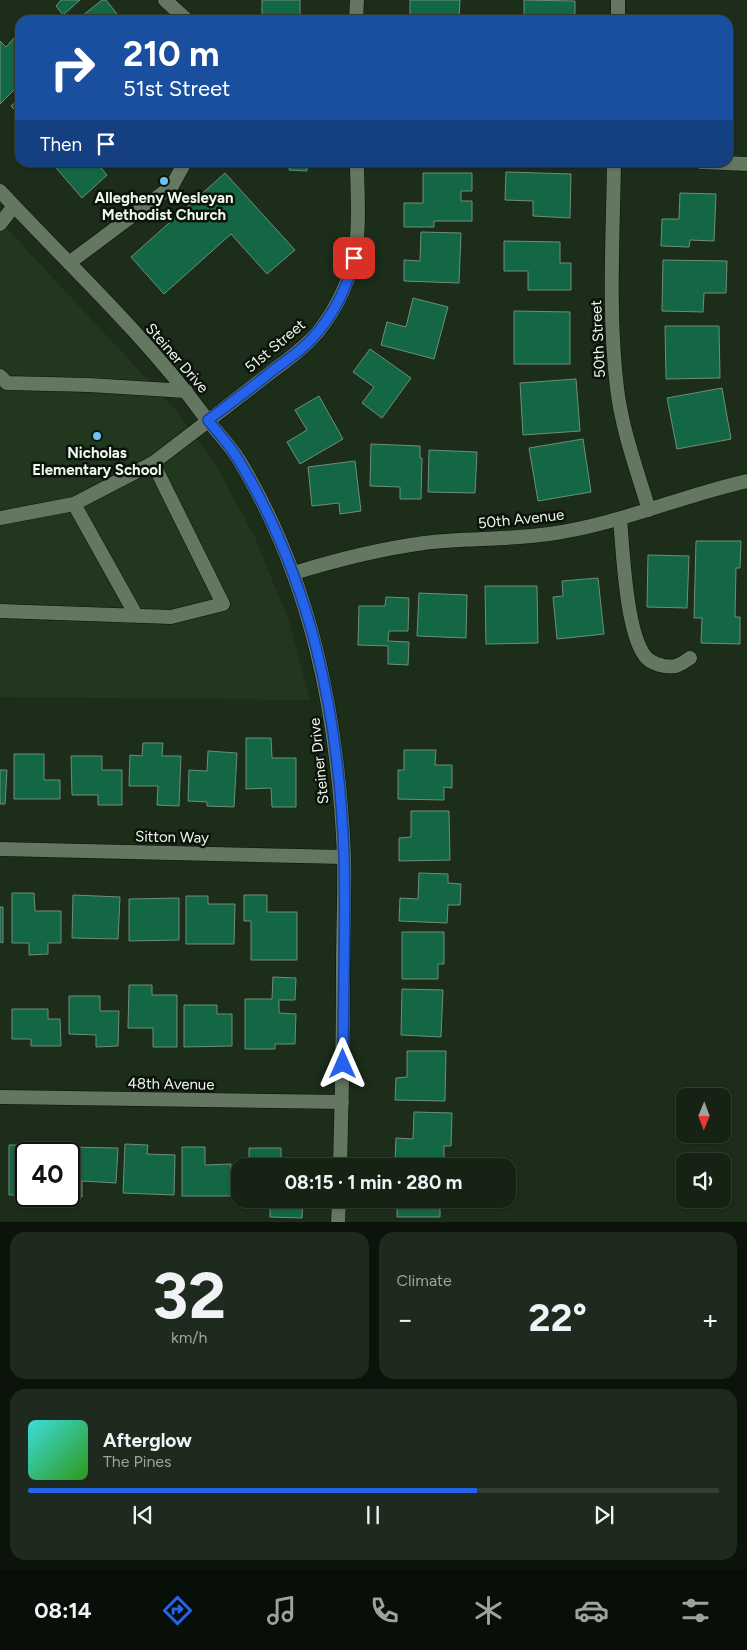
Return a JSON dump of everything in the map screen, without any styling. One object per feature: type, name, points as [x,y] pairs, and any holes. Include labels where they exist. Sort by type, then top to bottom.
[{"type":"street","points":[[165,0],[182,15]]},
{"type":"street","points":[[356,15],[357,0]]},
{"type":"street","points":[[618,0],[618,15]]},
{"type":"street","points":[[733,163],[747,164]]},
{"type":"street","points":[[69,263],[172,186],[182,167]]},
{"type":"street","name":"51st Street","points":[[0,518],[74,504],[153,463],[300,350],[317,333],[331,313],[351,270],[358,223],[357,167]]},
{"type":"street","name":"50th Street","points":[[614,167],[612,315],[617,390],[628,439],[649,510]]},
{"type":"street","name":"Steiner Drive","points":[[0,191],[174,376],[238,457],[262,503],[294,573],[310,622],[323,672],[338,774],[344,857],[340,1158]]},
{"type":"street","points":[[0,224],[14,206]]},
{"type":"street","points":[[0,376],[7,383],[90,385],[186,391]]},
{"type":"street","points":[[0,611],[136,615],[171,618],[223,604],[153,463]]},
{"type":"street","name":"50th Avenue","points":[[294,573],[369,553],[424,543],[548,534],[594,526],[747,481]]},
{"type":"street","points":[[74,504],[136,615]]},
{"type":"street","points":[[620,519],[627,597],[637,643],[646,657],[658,665],[676,666],[690,658]]},
{"type":"street","name":"Sitton Way","points":[[0,849],[344,857]]},
{"type":"street","name":"48th Avenue","points":[[0,1098],[342,1102]]},
{"type":"street","points":[[338,1222],[339,1208]]},
{"type":"shaded area","name":"Nicholas Elementary School","points":[[0,221],[175,409],[214,462],[254,535],[289,621],[310,700],[0,697]]},
{"type":"building","points":[[61,0],[80,0],[63,15],[56,6]]},
{"type":"building","points":[[102,0],[106,0],[117,14],[116,15],[83,15]]},
{"type":"building","points":[[262,0],[300,0],[300,15],[262,15]]},
{"type":"building","points":[[410,0],[460,0],[459,15],[410,15]]},
{"type":"building","points":[[524,0],[575,1],[575,15],[524,15]]},
{"type":"building","points":[[15,39],[15,89],[0,104],[0,41],[6,47]]},
{"type":"building","points":[[55,167],[100,167],[107,175],[82,198]]},
{"type":"building","points":[[289,167],[307,167],[307,171],[289,170]]},
{"type":"building","points":[[506,172],[571,174],[570,218],[533,216],[533,201],[505,200]]},
{"type":"building","points":[[225,173],[295,250],[267,274],[231,234],[164,294],[131,257]]},
{"type":"building","points":[[423,173],[472,173],[472,191],[461,191],[461,201],[472,201],[472,221],[434,221],[434,227],[404,227],[404,203],[423,203]]},
{"type":"building","points":[[680,193],[716,194],[714,241],[690,240],[689,247],[661,246],[662,219],[679,219]]},
{"type":"building","points":[[421,232],[461,233],[459,283],[404,281],[404,260],[420,261]]},
{"type":"building","points":[[504,241],[560,242],[560,263],[571,263],[571,290],[528,290],[528,271],[504,271]]},
{"type":"building","points":[[663,260],[727,261],[726,293],[704,293],[703,312],[662,311]]},
{"type":"building","points":[[413,298],[448,307],[434,359],[381,345],[387,322],[406,327]]},
{"type":"building","points":[[514,311],[570,312],[570,364],[514,364]]},
{"type":"building","points":[[665,326],[719,326],[720,378],[666,379]]},
{"type":"building","points":[[370,349],[411,378],[382,418],[362,403],[374,387],[353,372]]},
{"type":"building","points":[[576,379],[580,431],[523,435],[520,383]]},
{"type":"building","points":[[722,388],[731,439],[677,449],[667,398]]},
{"type":"building","points":[[319,396],[343,439],[300,464],[287,442],[307,430],[295,410]]},
{"type":"building","points":[[583,439],[591,492],[538,501],[529,448]]},
{"type":"building","points":[[371,444],[420,446],[420,458],[422,458],[421,499],[400,499],[400,487],[370,486]]},
{"type":"building","points":[[429,450],[477,452],[475,493],[428,492]]},
{"type":"building","points":[[355,461],[361,511],[340,514],[339,503],[312,506],[308,467]]},
{"type":"building","points":[[696,541],[741,541],[740,568],[736,568],[735,617],[740,617],[740,644],[701,643],[702,618],[694,618]]},
{"type":"building","points":[[648,555],[689,556],[687,608],[647,607]]},
{"type":"building","points":[[598,578],[604,634],[557,639],[553,597],[563,596],[562,581]]},
{"type":"building","points":[[485,586],[537,586],[538,643],[486,644]]},
{"type":"building","points":[[419,593],[467,595],[466,638],[417,636]]},
{"type":"building","points":[[386,597],[409,598],[408,631],[389,631],[388,641],[409,642],[408,665],[388,664],[388,646],[358,645],[359,606],[385,606]]},
{"type":"building","points":[[246,738],[271,738],[272,758],[296,758],[296,807],[272,807],[271,788],[246,789]]},
{"type":"building","points":[[143,743],[163,743],[162,756],[181,756],[179,806],[157,805],[158,786],[129,786],[130,755],[142,756]]},
{"type":"building","points":[[404,750],[436,750],[435,765],[452,765],[452,788],[444,787],[444,800],[398,799],[398,770],[404,770]]},
{"type":"building","points":[[208,751],[237,753],[234,807],[207,806],[207,802],[188,801],[189,770],[207,771]]},
{"type":"building","points":[[14,754],[44,754],[44,780],[60,780],[60,799],[14,799]]},
{"type":"building","points":[[71,756],[102,756],[102,770],[122,770],[122,805],[98,805],[98,795],[72,795]]},
{"type":"building","points":[[0,770],[7,770],[5,804],[0,804]]},
{"type":"building","points":[[411,811],[449,811],[450,860],[399,861],[399,838],[411,837]]},
{"type":"building","points":[[419,873],[448,874],[448,883],[461,884],[460,905],[448,905],[447,923],[399,921],[400,898],[418,899]]},
{"type":"building","points":[[12,893],[34,893],[35,911],[61,911],[61,943],[48,943],[48,954],[29,955],[29,943],[12,943]]},
{"type":"building","points":[[73,895],[120,897],[118,939],[72,938]]},
{"type":"building","points":[[244,895],[267,895],[267,912],[297,912],[297,960],[251,960],[251,921],[244,921]]},
{"type":"building","points":[[186,896],[208,896],[208,904],[235,904],[234,944],[186,944]]},
{"type":"building","points":[[179,898],[179,940],[129,941],[129,899]]},
{"type":"building","points":[[0,907],[3,907],[3,943],[0,942]]},
{"type":"building","points":[[402,932],[444,932],[444,964],[438,964],[438,979],[402,979]]},
{"type":"building","points":[[273,977],[296,978],[295,1000],[279,1000],[279,1013],[296,1014],[295,1044],[275,1044],[275,1049],[245,1049],[245,999],[272,999]]},
{"type":"building","points":[[129,985],[152,985],[152,995],[177,995],[177,1047],[153,1047],[153,1028],[128,1028]]},
{"type":"building","points":[[402,989],[443,990],[441,1037],[401,1035]]},
{"type":"building","points":[[69,996],[100,996],[100,1011],[119,1011],[118,1046],[96,1047],[96,1035],[69,1034]]},
{"type":"building","points":[[184,1005],[217,1005],[217,1014],[232,1014],[232,1046],[184,1047]]},
{"type":"building","points":[[12,1009],[48,1009],[48,1019],[60,1019],[61,1046],[31,1046],[31,1039],[12,1039]]},
{"type":"building","points":[[407,1051],[446,1051],[445,1101],[395,1100],[396,1078],[407,1077]]},
{"type":"building","points":[[414,1112],[452,1113],[451,1146],[444,1146],[444,1158],[395,1158],[396,1138],[413,1139]]},
{"type":"building","points":[[125,1144],[148,1145],[147,1154],[175,1155],[174,1195],[123,1193]]},
{"type":"building","points":[[9,1145],[15,1145],[15,1195],[9,1195]]},
{"type":"building","points":[[80,1147],[118,1148],[116,1183],[82,1181],[82,1197],[80,1197]]},
{"type":"building","points":[[182,1147],[205,1147],[205,1165],[231,1164],[231,1196],[182,1196]]},
{"type":"building","points":[[249,1148],[281,1148],[281,1158],[249,1158]]},
{"type":"building","points":[[270,1208],[303,1208],[302,1218],[270,1217]]},
{"type":"building","points":[[397,1208],[440,1208],[440,1217],[397,1217]]},
{"type":"place","name":"Allegheny Wesleyan Methodist Church","points":[[164,181]]},
{"type":"place","name":"Nicholas Elementary School","points":[[97,436]]},
{"type":"route","points":[[343,1064],[344,857],[338,774],[323,672],[310,622],[294,573],[262,503],[238,457],[208,420],[300,350],[317,333],[331,313],[342,292],[354,258]]}]
